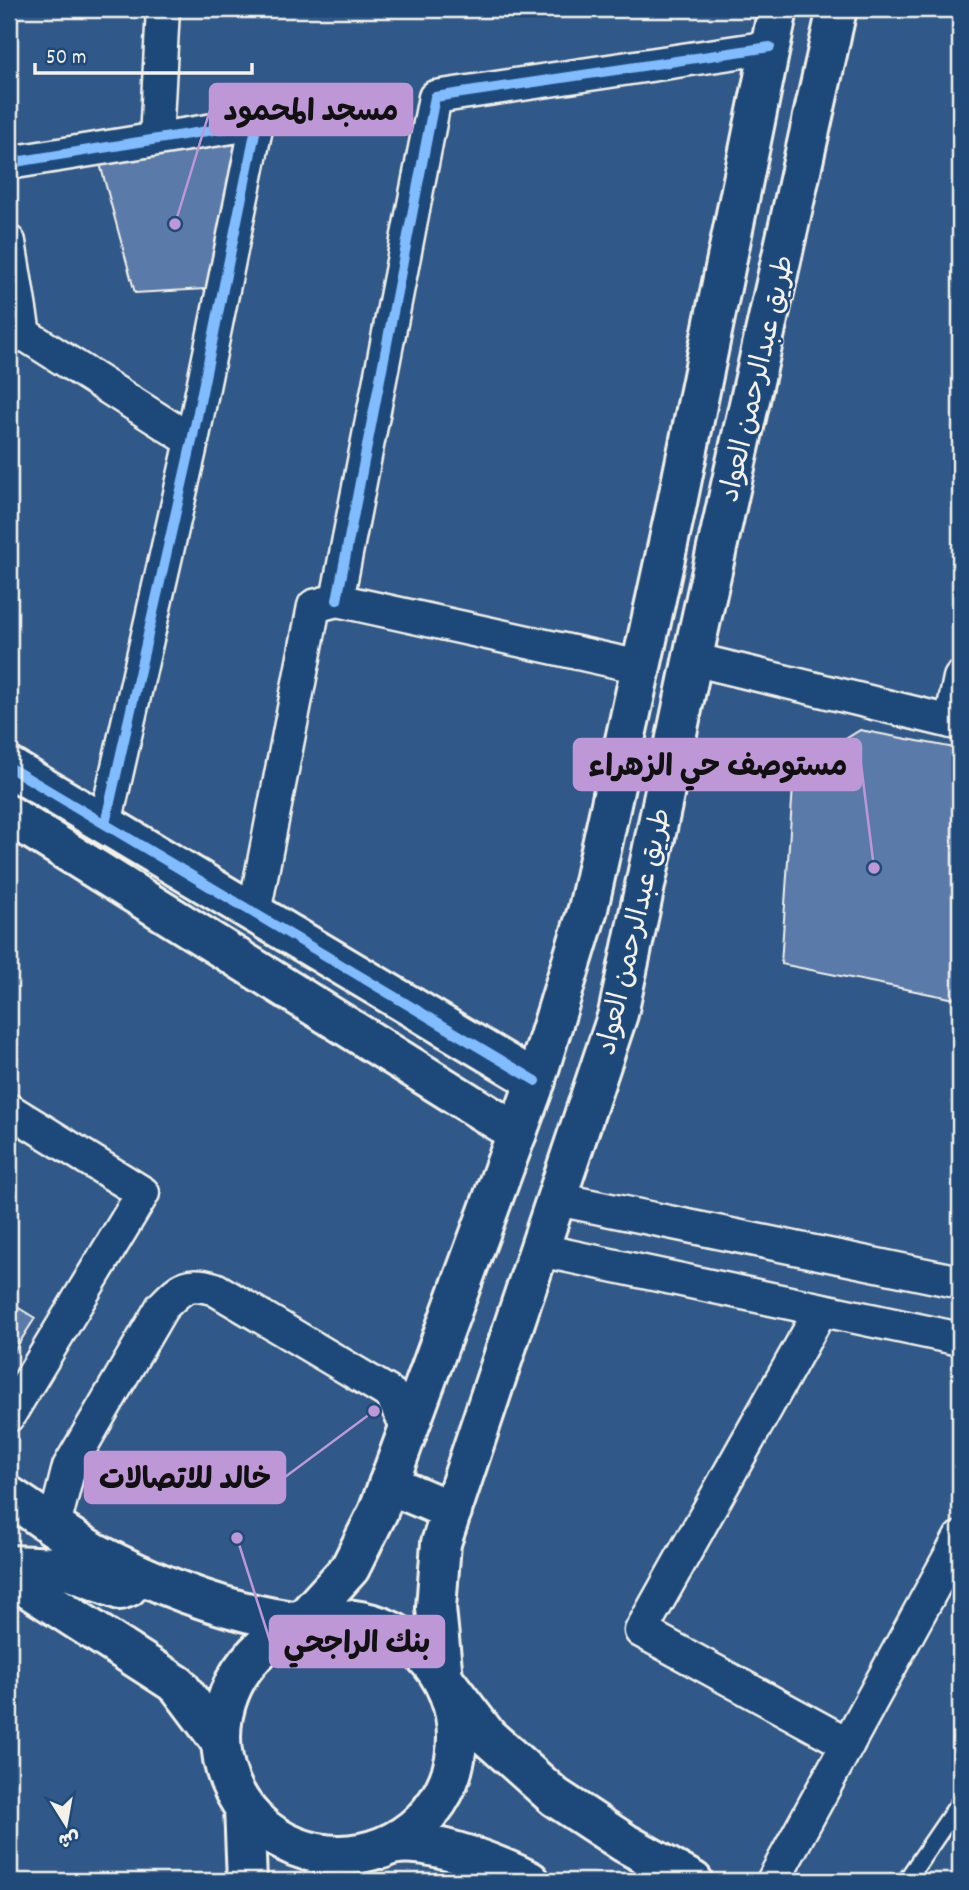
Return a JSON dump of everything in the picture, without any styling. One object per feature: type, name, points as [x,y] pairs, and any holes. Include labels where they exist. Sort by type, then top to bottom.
[{"type":"main road","name":"طريق عبدالرحمن العواد","points":[[301,1622],[350,1568],[388,1484],[536,1081],[588,909],[778,9]]},
{"type":"main road","name":"طريق عبدالرحمن العواد","points":[[443,1678],[436,1608],[441,1544],[618,1014],[692,659],[837,9]]},
{"type":"main road","points":[[708,350],[758,361]]},
{"type":"main road","points":[[9,767],[536,1081]]},
{"type":"main road","points":[[9,815],[517,1133]]},
{"type":"main road","points":[[388,1484],[452,1511]]},
{"type":"main road","points":[[9,1496],[93,1551],[203,1601],[259,1617],[301,1622],[370,1622],[400,1635],[424,1653],[488,1737],[555,1797],[693,1881]]},
{"type":"main road","points":[[11,1581],[60,1567],[120,1590],[130,1585],[138,1572]]},
{"type":"main road","points":[[11,1581],[178,1685],[220,1741],[229,1781],[244,1807],[285,1842],[307,1850],[351,1854],[391,1843],[425,1846],[497,1864],[530,1881]]},
{"type":"main road","points":[[220,1741],[230,1692],[247,1662],[273,1639],[301,1622]]},
{"type":"main road","points":[[339,1881],[346,1871],[423,1821],[446,1790],[457,1753],[457,1727],[456,1714],[443,1678]]},
{"type":"main road","points":[[244,1807],[247,1881]]},
{"type":"street","points":[[156,139],[163,9]]},
{"type":"street","points":[[337,600],[435,97],[770,47]]},
{"type":"street","points":[[9,163],[257,123],[192,441],[105,824]]},
{"type":"street","points":[[9,242],[16,335],[192,441]]},
{"type":"street","points":[[254,913],[314,606],[337,600],[641,667]]},
{"type":"street","points":[[692,659],[956,723],[960,678]]},
{"type":"street","points":[[9,1110],[142,1193],[9,1415]]},
{"type":"street","points":[[557,1199],[960,1282]]},
{"type":"street","points":[[540,1250],[960,1339]]},
{"type":"street","points":[[54,1526],[69,1467],[162,1307],[178,1290],[197,1283],[215,1289],[391,1394],[408,1429]]},
{"type":"street","points":[[821,1310],[641,1631],[848,1744]]},
{"type":"street","points":[[773,1881],[960,1538]]},
{"type":"lane","points":[[906,1881],[960,1802]]},
{"type":"path","points":[[257,123],[435,97]]},
{"type":"building","points":[[248,139],[223,288],[135,293],[99,160]]},
{"type":"building","points":[[860,730],[960,749],[960,1000],[781,964],[794,771]]},
{"type":"building","points":[[9,1302],[35,1318],[9,1359]]},
{"type":"cycle path","points":[[337,600],[435,97],[770,47]]},
{"type":"cycle path","points":[[9,163],[257,123],[192,441],[105,824]]},
{"type":"cycle path","points":[[9,767],[536,1081]]},
{"type":"place","name":"مسجد المحمود","points":[[175,224]]},
{"type":"place","name":"مستوصف حي الزهراء","points":[[874,868]]},
{"type":"place","name":"خالد للاتصالات","points":[[374,1411]]},
{"type":"place","name":"بنك الراجحي","points":[[237,1538]]}]
